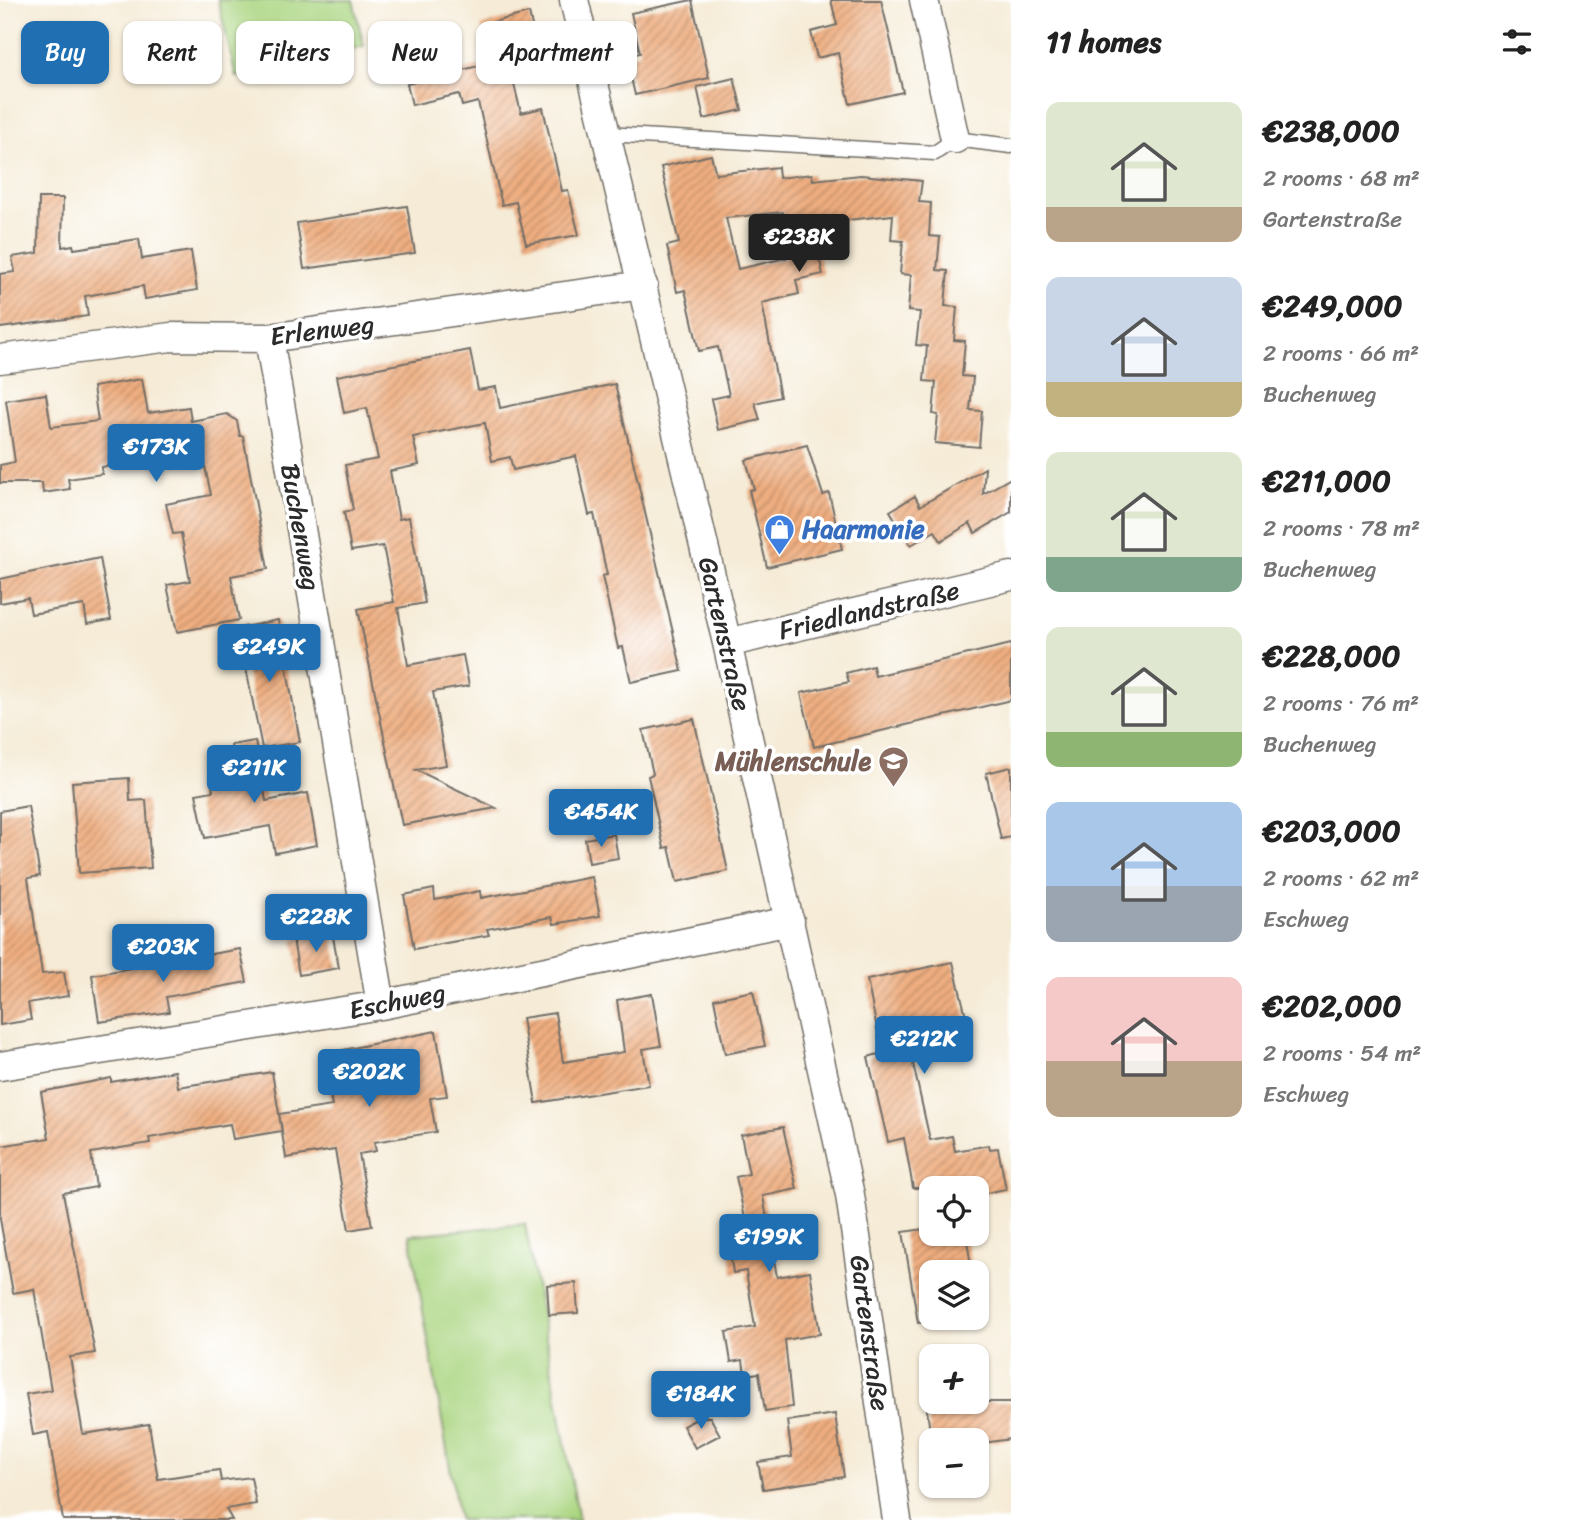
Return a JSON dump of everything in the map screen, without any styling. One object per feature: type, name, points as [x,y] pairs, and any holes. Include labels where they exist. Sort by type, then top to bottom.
[{"type":"street","name":"Gartenstraße","points":[[574,0],[727,643],[850,1195],[897,1520]]},
{"type":"street","points":[[924,0],[955,139]]},
{"type":"street","name":"Erlenweg","points":[[0,359],[171,337],[269,338],[643,285]]},
{"type":"street","name":"Buchenweg","points":[[269,338],[381,1005]]},
{"type":"street","name":"Friedlandstraße","points":[[727,643],[1011,576]]},
{"type":"street","name":"Eschweg","points":[[0,1066],[381,1005],[790,921]]},
{"type":"lane","points":[[606,134],[934,153],[955,139],[1011,146]]},
{"type":"green space","points":[[218,0],[353,0],[364,46],[354,48],[354,21],[236,21],[236,77]]},
{"type":"green space","points":[[525,1224],[579,1520],[459,1520],[410,1235]]},
{"type":"building","points":[[692,0],[709,78],[635,95],[632,84],[637,84],[637,54],[640,53],[637,21],[633,21],[631,13]]},
{"type":"building","points":[[831,0],[881,0],[903,92],[850,104],[838,53],[817,58],[811,32],[837,25]]},
{"type":"building","points":[[529,13],[531,21],[497,21]]},
{"type":"building","points":[[476,67],[476,84],[514,84],[521,113],[543,108],[562,191],[568,190],[579,235],[526,244],[516,202],[502,205],[478,102],[462,106],[459,94],[412,105],[407,84],[462,84],[462,70]]},
{"type":"building","points":[[734,78],[742,110],[704,119],[697,87]]},
{"type":"building","points":[[711,155],[716,174],[778,167],[779,178],[812,174],[813,180],[861,175],[922,181],[919,202],[931,203],[929,236],[940,237],[937,270],[948,271],[945,306],[957,307],[954,340],[965,341],[962,376],[973,377],[970,410],[982,411],[979,447],[935,443],[938,415],[933,414],[936,382],[924,381],[927,346],[916,345],[920,312],[908,311],[911,275],[900,274],[903,241],[891,240],[893,215],[811,224],[823,274],[796,280],[799,294],[762,303],[780,397],[755,403],[760,420],[718,430],[711,399],[729,395],[718,347],[699,351],[685,290],[677,292],[667,246],[679,243],[661,167]],"holes":[[[783,212],[786,258],[738,269],[726,218]]]},
{"type":"building","points":[[39,198],[63,198],[62,247],[73,245],[74,249],[139,239],[142,259],[191,251],[197,290],[145,299],[143,286],[85,296],[88,316],[0,328],[0,274],[15,272],[12,257],[38,253]]},
{"type":"building","points":[[407,206],[415,253],[304,269],[297,223]]},
{"type":"building","points":[[470,350],[478,390],[496,387],[500,408],[615,384],[682,671],[631,682],[623,647],[618,648],[602,576],[607,575],[594,514],[589,515],[576,456],[513,470],[510,457],[492,461],[485,423],[413,437],[419,465],[390,471],[399,519],[409,517],[425,603],[398,608],[408,665],[463,655],[469,686],[433,692],[446,765],[416,770],[496,808],[402,825],[358,609],[394,602],[383,546],[351,551],[344,512],[353,510],[345,465],[378,459],[367,408],[344,413],[337,376]]},
{"type":"building","points":[[142,379],[148,413],[189,407],[191,421],[227,414],[237,421],[240,436],[243,436],[268,569],[231,576],[239,620],[177,632],[167,585],[190,581],[181,533],[173,534],[166,504],[211,495],[202,452],[101,467],[102,474],[68,479],[70,489],[43,493],[42,483],[0,483],[0,465],[15,462],[6,400],[46,394],[51,427],[98,421],[93,387]]},
{"type":"building","points":[[807,445],[823,495],[829,493],[842,549],[767,567],[749,490],[754,489],[746,460]]},
{"type":"building","points":[[985,468],[983,494],[1011,478],[1011,512],[975,533],[970,523],[941,541],[935,531],[911,545],[890,511],[915,496],[920,506]]},
{"type":"building","points":[[100,558],[111,620],[87,624],[84,605],[31,614],[28,598],[0,603],[0,579]]},
{"type":"building","points":[[278,620],[300,742],[262,748],[238,628]]},
{"type":"building","points":[[1011,644],[1011,700],[814,747],[801,693],[849,682],[846,673],[873,666],[875,676]]},
{"type":"building","points":[[694,719],[728,871],[677,882],[669,847],[664,848],[648,776],[653,774],[643,730]]},
{"type":"building","points":[[255,741],[266,801],[308,793],[317,845],[275,853],[270,826],[205,838],[196,794],[213,791],[210,774],[235,770],[231,745]]},
{"type":"building","points":[[1011,767],[1011,837],[1001,839],[986,773]]},
{"type":"building","points":[[129,778],[130,801],[146,800],[151,868],[79,873],[72,782]]},
{"type":"building","points":[[28,806],[40,876],[28,878],[42,974],[64,972],[68,996],[28,1003],[31,1020],[0,1025],[0,811]]},
{"type":"building","points":[[614,834],[618,858],[589,863],[585,839]]},
{"type":"building","points":[[592,877],[600,916],[554,924],[552,917],[487,929],[489,935],[414,949],[404,895],[434,889],[435,900],[480,891],[481,898]]},
{"type":"building","points":[[332,932],[339,968],[299,975],[293,939]]},
{"type":"building","points":[[240,949],[247,982],[166,997],[169,1012],[99,1022],[92,975]]},
{"type":"building","points":[[953,962],[971,1037],[910,1050],[930,1140],[952,1136],[955,1151],[989,1145],[990,1149],[998,1148],[1006,1189],[989,1192],[989,1176],[919,1176],[919,1188],[913,1188],[904,1138],[888,1142],[868,1057],[882,1053],[867,980]]},
{"type":"building","points":[[753,991],[765,1046],[725,1054],[714,999]]},
{"type":"building","points":[[652,994],[661,1046],[643,1049],[649,1085],[536,1103],[522,1018],[555,1013],[563,1062],[624,1052],[617,1000]]},
{"type":"building","points":[[436,1031],[447,1096],[430,1098],[436,1132],[374,1142],[376,1151],[359,1154],[372,1226],[349,1230],[335,1150],[286,1158],[279,1114],[332,1106],[323,1054]]},
{"type":"building","points":[[175,1071],[178,1087],[272,1072],[282,1131],[233,1139],[230,1124],[149,1138],[150,1143],[91,1153],[96,1187],[63,1193],[95,1353],[70,1357],[83,1434],[149,1424],[158,1479],[219,1470],[221,1481],[251,1477],[256,1504],[226,1509],[232,1520],[63,1520],[48,1432],[33,1435],[26,1394],[51,1390],[34,1289],[13,1293],[0,1219],[0,1146],[49,1138],[41,1092],[111,1078],[111,1082]]},
{"type":"building","points":[[783,1127],[797,1189],[763,1196],[777,1277],[810,1271],[820,1334],[785,1340],[792,1407],[765,1411],[759,1373],[745,1375],[743,1360],[731,1362],[726,1332],[755,1327],[746,1271],[733,1273],[729,1245],[750,1241],[736,1177],[749,1174],[741,1135]]},
{"type":"building","points":[[919,1230],[919,1246],[968,1246],[970,1260],[919,1260],[919,1323],[918,1323],[903,1232]]},
{"type":"building","points":[[576,1283],[578,1313],[549,1315],[547,1285]]},
{"type":"building","points":[[989,1402],[1011,1402],[1011,1439],[989,1442],[989,1428],[929,1428],[928,1414],[989,1414]]},
{"type":"building","points":[[835,1414],[844,1477],[763,1489],[758,1462],[792,1457],[787,1421]]},
{"type":"building","points":[[700,1417],[710,1417],[720,1435],[695,1448],[683,1426]]},
{"type":"place","name":"Haarmonie","points":[[779,556]]},
{"type":"place","name":"Mühlenschule","points":[[894,788]]}]
